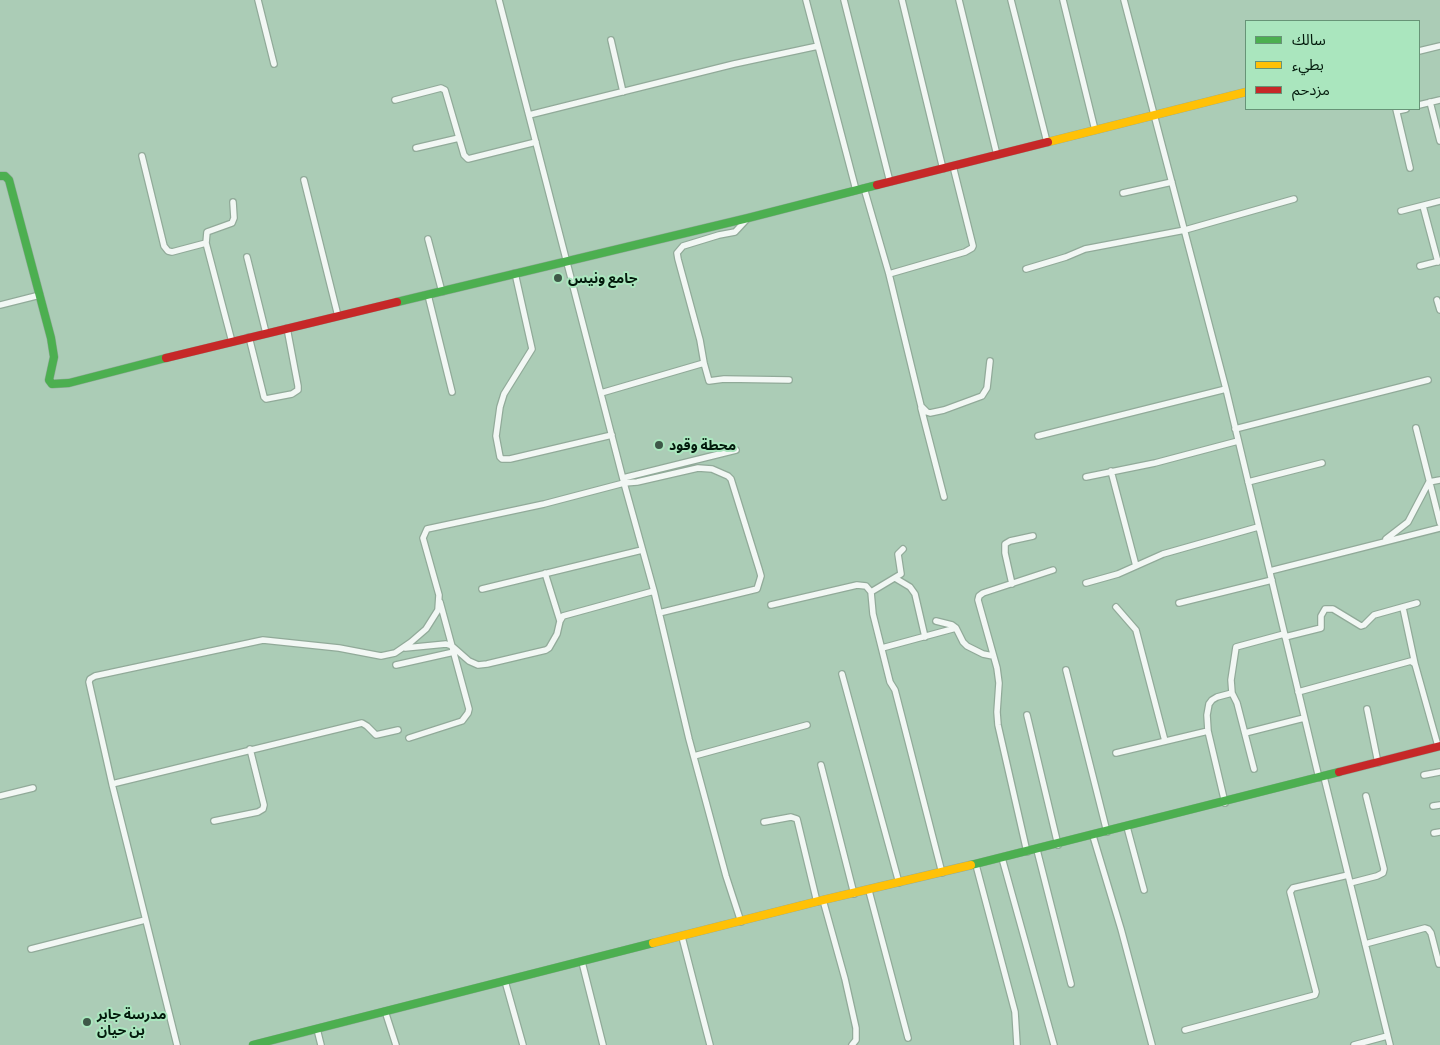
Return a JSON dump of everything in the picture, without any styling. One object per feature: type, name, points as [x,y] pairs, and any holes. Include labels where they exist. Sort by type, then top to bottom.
[{"type":"street","points":[[258,0],[274,64]]},
{"type":"street","points":[[499,0],[623,481],[654,591],[694,756],[740,922]]},
{"type":"street","points":[[806,0],[856,190]]},
{"type":"street","points":[[844,0],[890,182]]},
{"type":"street","points":[[902,0],[943,169]]},
{"type":"street","points":[[959,0],[997,155]]},
{"type":"street","points":[[1011,0],[1047,142]]},
{"type":"street","points":[[1063,0],[1095,130]]},
{"type":"street","points":[[1124,0],[1226,389],[1304,718],[1348,875],[1390,1045]]},
{"type":"street","points":[[611,40],[623,92]]},
{"type":"street","points":[[529,115],[734,64],[818,46]]},
{"type":"street","points":[[1420,50],[1440,46]]},
{"type":"street","points":[[395,100],[443,89],[447,93],[464,155],[468,159],[536,142]]},
{"type":"street","points":[[0,176],[5,176],[10,180],[40,295],[54,357],[49,380],[52,384],[69,383],[266,333],[748,218],[1245,92]]},
{"type":"street","points":[[1420,105],[1440,100]]},
{"type":"street","points":[[1430,102],[1440,141]]},
{"type":"street","points":[[1396,110],[1410,168]]},
{"type":"street","points":[[416,148],[459,138]]},
{"type":"street","points":[[142,156],[164,246],[168,251],[172,252],[206,243]]},
{"type":"street","points":[[889,274],[956,255],[972,248],[953,166]]},
{"type":"street","points":[[304,180],[338,316]]},
{"type":"street","points":[[1123,193],[1172,182]]},
{"type":"street","points":[[864,188],[889,274],[944,497]]},
{"type":"street","points":[[1026,268],[1066,257],[1085,249],[1185,230],[1294,199]]},
{"type":"street","points":[[1401,212],[1440,201]]},
{"type":"street","points":[[232,342],[206,243],[207,232],[232,222],[234,218],[233,202]]},
{"type":"street","points":[[1420,266],[1439,261],[1424,206]]},
{"type":"street","points":[[748,218],[738,231],[687,244],[680,248],[677,253],[700,340],[704,363],[710,381],[724,379],[789,380]]},
{"type":"street","points":[[428,239],[442,292]]},
{"type":"street","points":[[247,257],[266,333]]},
{"type":"street","points":[[516,273],[532,349],[504,394],[500,407],[496,436],[500,457],[502,459],[510,459],[612,435]]},
{"type":"street","points":[[0,305],[40,295]]},
{"type":"street","points":[[428,295],[452,392]]},
{"type":"street","points":[[1438,300],[1440,310]]},
{"type":"street","points":[[250,337],[265,398],[292,394],[298,390],[298,386],[287,328]]},
{"type":"street","points":[[921,406],[930,413],[982,396],[987,388],[990,361]]},
{"type":"street","points":[[601,393],[704,363]]},
{"type":"street","points":[[1235,429],[1428,380]]},
{"type":"street","points":[[1038,436],[1226,389]]},
{"type":"street","points":[[1416,428],[1440,523]]},
{"type":"street","points":[[1086,477],[1155,463],[1238,441]]},
{"type":"street","points":[[409,738],[462,721],[469,709],[423,538],[427,529],[544,504],[736,450]]},
{"type":"street","points":[[1248,482],[1322,463]]},
{"type":"street","points":[[623,481],[636,482],[698,468],[712,470],[730,477],[761,576],[757,588],[659,612]]},
{"type":"street","points":[[1111,471],[1136,566]]},
{"type":"street","points":[[1429,482],[1440,480]]},
{"type":"street","points":[[1378,544],[1408,522],[1429,482]]},
{"type":"street","points":[[1086,583],[1106,578],[1163,554],[1258,527]]},
{"type":"street","points":[[1270,571],[1440,528]]},
{"type":"street","points":[[1012,584],[1005,553],[1005,544],[1010,541],[1033,536]]},
{"type":"street","points":[[871,592],[901,574],[898,554],[903,549]]},
{"type":"street","points":[[482,589],[642,550]]},
{"type":"street","points":[[1027,852],[998,725],[999,683],[978,600],[979,596],[983,593],[1053,570]]},
{"type":"street","points":[[545,573],[560,621]]},
{"type":"street","points":[[895,578],[910,588],[915,594],[925,637]]},
{"type":"street","points":[[1180,603],[1272,580]]},
{"type":"street","points":[[771,606],[857,585],[866,586],[871,592],[873,614],[890,682],[895,690],[942,873]]},
{"type":"street","points":[[176,1045],[144,920],[89,682],[95,676],[263,640],[339,648],[381,656],[402,649],[439,644],[453,649],[470,662],[478,665],[487,664],[546,650],[557,634],[563,616],[654,591]]},
{"type":"street","points":[[402,649],[426,629],[434,618],[438,610],[439,595]]},
{"type":"street","points":[[1254,769],[1237,703],[1232,693],[1231,680],[1236,647],[1321,628],[1320,616],[1325,609],[1333,610],[1361,626],[1374,615],[1417,603]]},
{"type":"street","points":[[1116,607],[1136,630],[1165,741]]},
{"type":"street","points":[[252,1045],[820,901],[899,884],[1127,828],[1439,746],[1415,664],[1403,608]]},
{"type":"street","points":[[936,621],[952,625],[956,628],[966,646],[983,654],[993,656]]},
{"type":"street","points":[[882,648],[956,628]]},
{"type":"street","points":[[396,665],[453,649]]},
{"type":"street","points":[[1298,692],[1411,661],[1415,664]]},
{"type":"street","points":[[1066,670],[1107,832]]},
{"type":"street","points":[[842,674],[899,884]]},
{"type":"street","points":[[1225,803],[1208,731],[1207,715],[1209,704],[1217,697],[1232,693]]},
{"type":"street","points":[[1368,709],[1378,763]]},
{"type":"street","points":[[1027,715],[1058,844]]},
{"type":"street","points":[[1245,733],[1304,718]]},
{"type":"street","points":[[112,784],[362,723],[376,735],[398,730]]},
{"type":"street","points":[[694,756],[807,725]]},
{"type":"street","points":[[1116,753],[1208,731]]},
{"type":"street","points":[[214,821],[258,812],[263,809],[264,804],[250,750]]},
{"type":"street","points":[[821,765],[854,894]]},
{"type":"street","points":[[1424,775],[1440,772]]},
{"type":"street","points":[[0,796],[33,788]]},
{"type":"street","points":[[1350,883],[1377,876],[1383,873],[1384,869],[1366,796]]},
{"type":"street","points":[[764,822],[791,817],[797,819],[820,901],[845,978],[856,1028],[856,1040],[852,1045]]},
{"type":"street","points":[[1127,828],[1144,890]]},
{"type":"street","points":[[1094,836],[1152,1045]]},
{"type":"street","points":[[1037,850],[1071,984]]},
{"type":"street","points":[[1002,858],[1054,1045]]},
{"type":"street","points":[[976,865],[1015,1012],[1017,1045]]},
{"type":"street","points":[[1185,1030],[1315,995],[1316,992],[1290,892],[1293,888],[1348,875]]},
{"type":"street","points":[[869,891],[908,1038]]},
{"type":"street","points":[[31,949],[144,920]]},
{"type":"street","points":[[1365,944],[1425,928],[1431,933],[1439,964]]},
{"type":"street","points":[[682,936],[710,1045]]},
{"type":"street","points":[[582,962],[603,1045]]},
{"type":"street","points":[[505,981],[523,1045]]},
{"type":"street","points":[[386,1011],[396,1045]]},
{"type":"street","points":[[317,1029],[321,1045]]},
{"type":"street","points":[[1354,1045],[1387,1036]]},
{"type":"traffic: fast","points":[[0,176],[5,176],[9,180],[51,338],[54,357],[49,380],[52,384],[69,383],[166,358]]},
{"type":"traffic: fast","points":[[397,302],[748,218],[877,185]]},
{"type":"traffic: fast","points":[[971,865],[1339,772]]},
{"type":"traffic: fast","points":[[253,1045],[653,943]]},
{"type":"traffic: slow","points":[[1048,142],[1245,92]]},
{"type":"traffic: slow","points":[[653,943],[971,865]]},
{"type":"traffic: jam","points":[[877,185],[1048,142]]},
{"type":"traffic: jam","points":[[166,358],[397,302]]},
{"type":"traffic: jam","points":[[1339,772],[1440,746]]},
{"type":"place","name":"جامع ونيس","points":[[558,278]]},
{"type":"place","name":"محطة وقود","points":[[659,445]]},
{"type":"place","name":"مدرسة جابر بن حيان","points":[[87,1022]]}]
